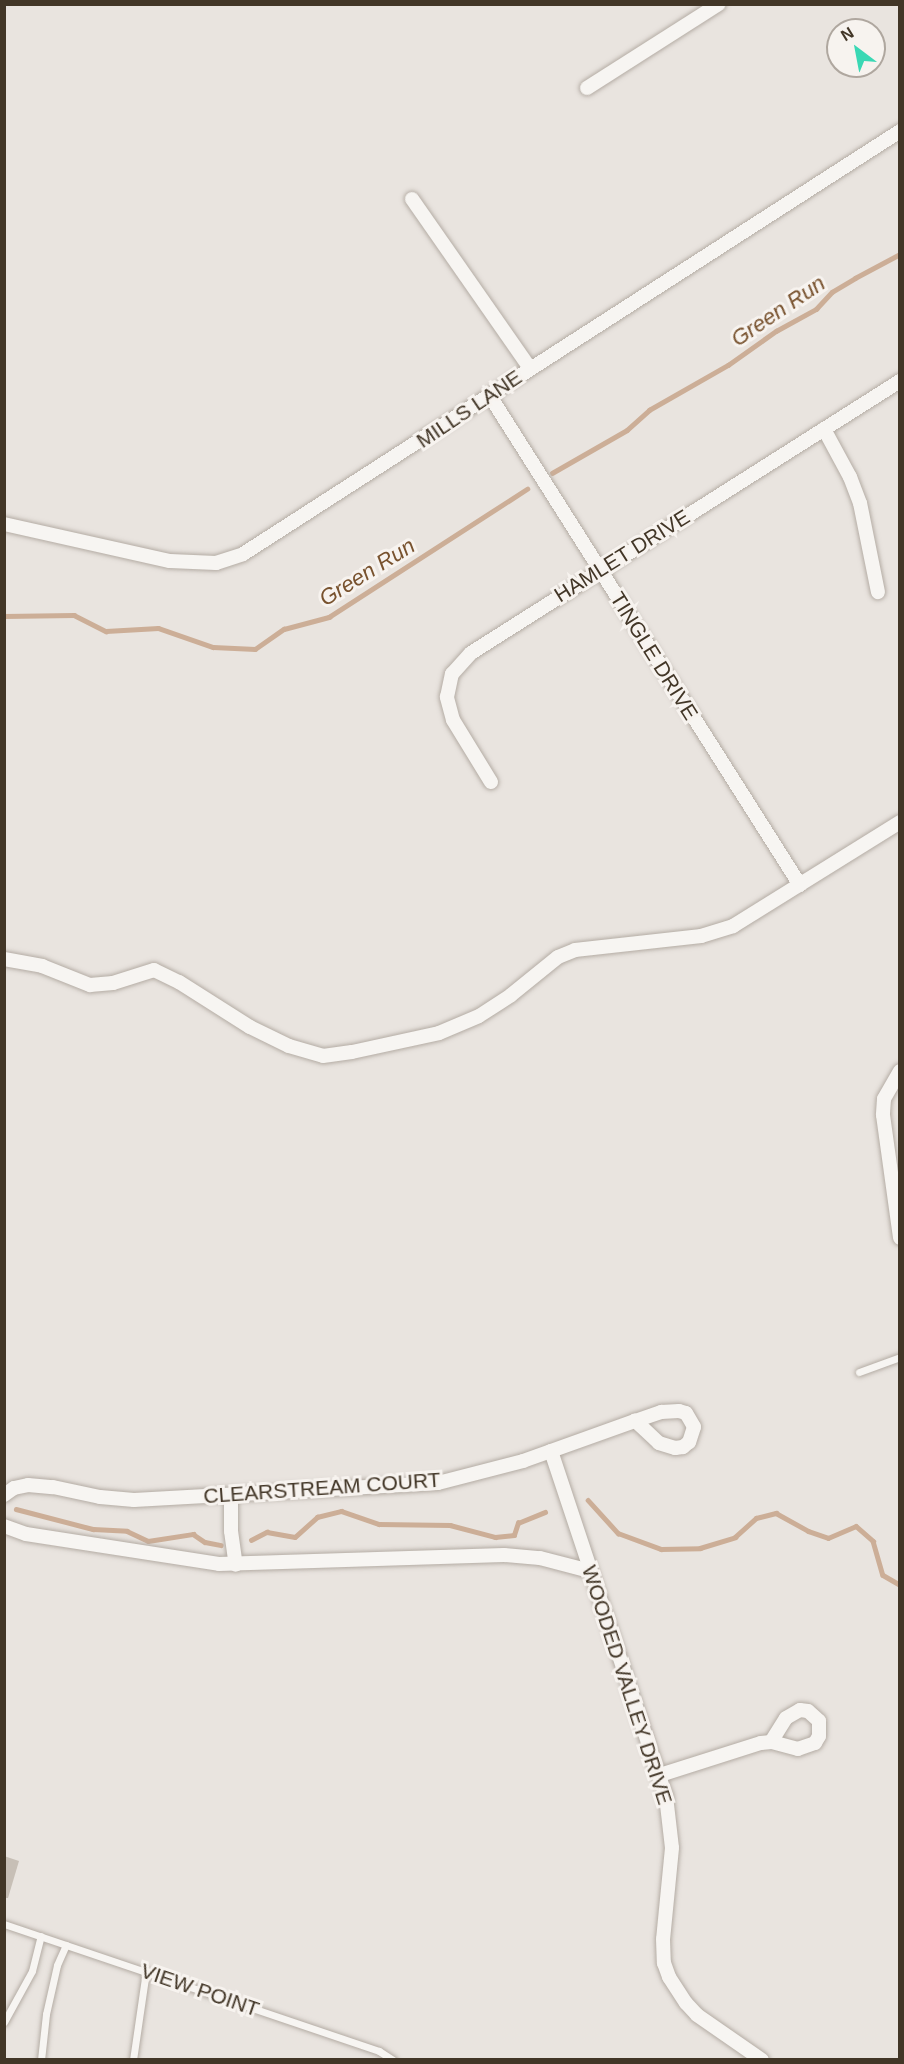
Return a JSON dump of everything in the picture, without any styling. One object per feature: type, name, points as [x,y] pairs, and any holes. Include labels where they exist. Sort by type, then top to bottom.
[{"type":"street","points":[[587,88],[719,4]]},
{"type":"street","name":"MILLS LANE","points":[[4,524],[170,561],[216,563],[243,554],[900,131]]},
{"type":"street","points":[[412,199],[530,368]]},
{"type":"street","name":"HAMLET DRIVE","points":[[491,782],[449,710],[447,697],[452,674],[480,647],[900,381]]},
{"type":"street","name":"TINGLE DRIVE","points":[[490,396],[800,885]]},
{"type":"street","points":[[824,429],[850,477],[860,503],[878,592]]},
{"type":"street","points":[[4,959],[42,966],[90,985],[113,983],[154,970],[179,982],[250,1027],[289,1046],[323,1056],[396,1044],[439,1033],[478,1016],[511,995],[558,957],[593,946],[701,936],[748,918],[900,822]]},
{"type":"street","points":[[900,1071],[884,1099],[883,1115],[900,1238]]},
{"type":"street","name":"CLEARSTREAM COURT","points":[[4,1496],[18,1487],[39,1485],[117,1499],[438,1483],[483,1473],[635,1421]]},
{"type":"street","name":"WOODED VALLEY DRIVE","points":[[551,1451],[660,1775],[672,1831],[670,1883],[663,1938],[664,1963],[676,1990],[697,2015],[762,2060]]},
{"type":"street","points":[[231,1495],[231,1531],[236,1565]]},
{"type":"street","points":[[4,1526],[26,1534],[236,1565],[504,1555],[540,1558],[590,1571]]},
{"type":"street","points":[[660,1775],[771,1742]]},
{"type":"lane","points":[[859,1372],[900,1357]]},
{"type":"lane","name":"VIEW POINT","points":[[4,1924],[379,2050],[393,2060]]},
{"type":"lane","points":[[4,2022],[32,1971],[41,1936]]},
{"type":"lane","points":[[40,2060],[46,2014],[57,1965],[66,1945]]},
{"type":"lane","points":[[133,2060],[146,1971]]},
{"type":"building","points":[[4,1856],[19,1861],[8,1898],[4,1898]]},
{"type":"waterway","name":"Green Run","points":[[552,473],[627,430],[649,410],[728,365],[776,331],[816,309],[832,292],[900,254]]},
{"type":"waterway","name":"Green Run","points":[[4,616],[74,615],[106,631],[158,628],[213,647],[255,649],[284,629],[329,617],[527,489]]},
{"type":"waterway","points":[[588,1500],[618,1533],[661,1549],[700,1548],[735,1537],[756,1518],[776,1513],[808,1531],[828,1538],[856,1526],[873,1541],[883,1575],[900,1585]]},
{"type":"waterway","points":[[16,1509],[93,1529],[127,1531],[148,1541],[193,1534],[205,1542],[221,1545]]},
{"type":"waterway","points":[[251,1540],[267,1532],[295,1537],[317,1517],[341,1511],[379,1524],[450,1525],[495,1537],[514,1535],[518,1523],[545,1512]]}]
